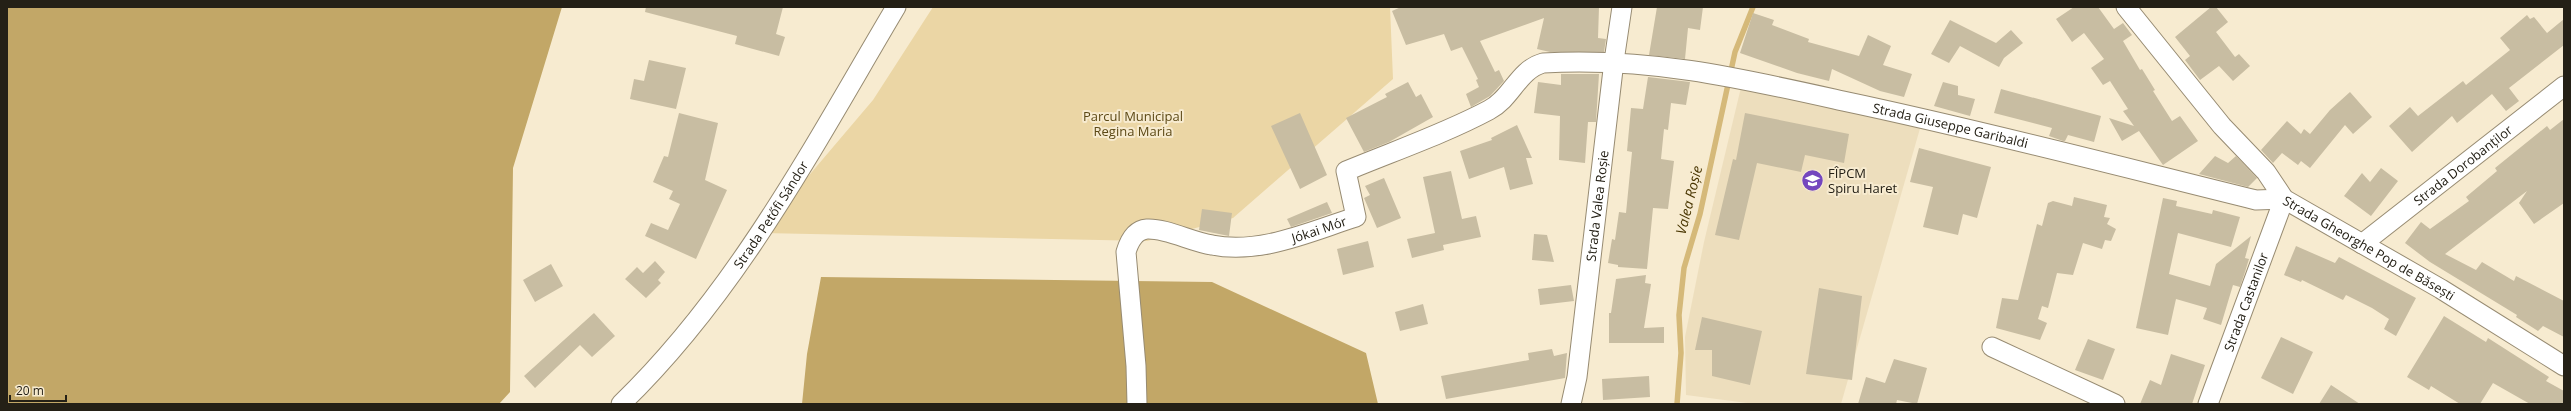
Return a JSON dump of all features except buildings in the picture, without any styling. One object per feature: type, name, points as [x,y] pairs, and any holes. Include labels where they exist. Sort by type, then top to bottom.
[{"type":"street","name":"Strada Petőfi Sándor","points":[[621,404],[677,346],[719,292],[785,194],[896,7]]},
{"type":"street","name":"Strada Valea Roșie","points":[[1571,404],[1577,377],[1614,61],[1622,7]]},
{"type":"street","name":"Strada Gheorghe Pop de Băsești","points":[[2126,7],[2222,126],[2266,172],[2284,199],[2441,289],[2564,366]]},
{"type":"street","name":"Strada Giuseppe Garibaldi","points":[[1614,61],[1691,69],[1723,75],[1923,118],[2256,200],[2284,199]]},
{"type":"street","name":"Jókai Mór","points":[[1137,404],[1136,366],[1126,252],[1132,238],[1140,231],[1152,229],[1212,245],[1237,248],[1279,241],[1356,217],[1346,171],[1442,132],[1491,109],[1532,66],[1543,63],[1614,61]]},
{"type":"street","name":"Strada Dorobanților","points":[[2362,244],[2564,86]]},
{"type":"street","name":"Strada Castanilor","points":[[2208,404],[2284,199]]},
{"type":"street","points":[[1992,347],[2115,404]]},
{"type":"shaded area","points":[[7,7],[562,7],[513,168],[510,392],[499,404],[7,404]]},
{"type":"shaded area","name":"FÎPCM Spiru Haret","points":[[1743,79],[1923,118],[1841,404],[1755,404],[1686,395],[1685,337],[1704,242]]},
{"type":"shaded area","points":[[821,277],[1212,282],[1366,353],[1378,404],[802,404],[807,354]]},
{"type":"green space","name":"Parcul Municipal Regina Maria","points":[[933,7],[1390,7],[1393,79],[1233,218],[1147,241],[760,233],[873,100]]},
{"type":"waterway","name":"Valea Roșie","points":[[1677,404],[1681,353],[1679,315],[1684,268],[1700,214],[1735,52],[1753,7]]},
{"type":"place","name":"FÎPCM Spiru Haret","points":[[1812,180]]}]
